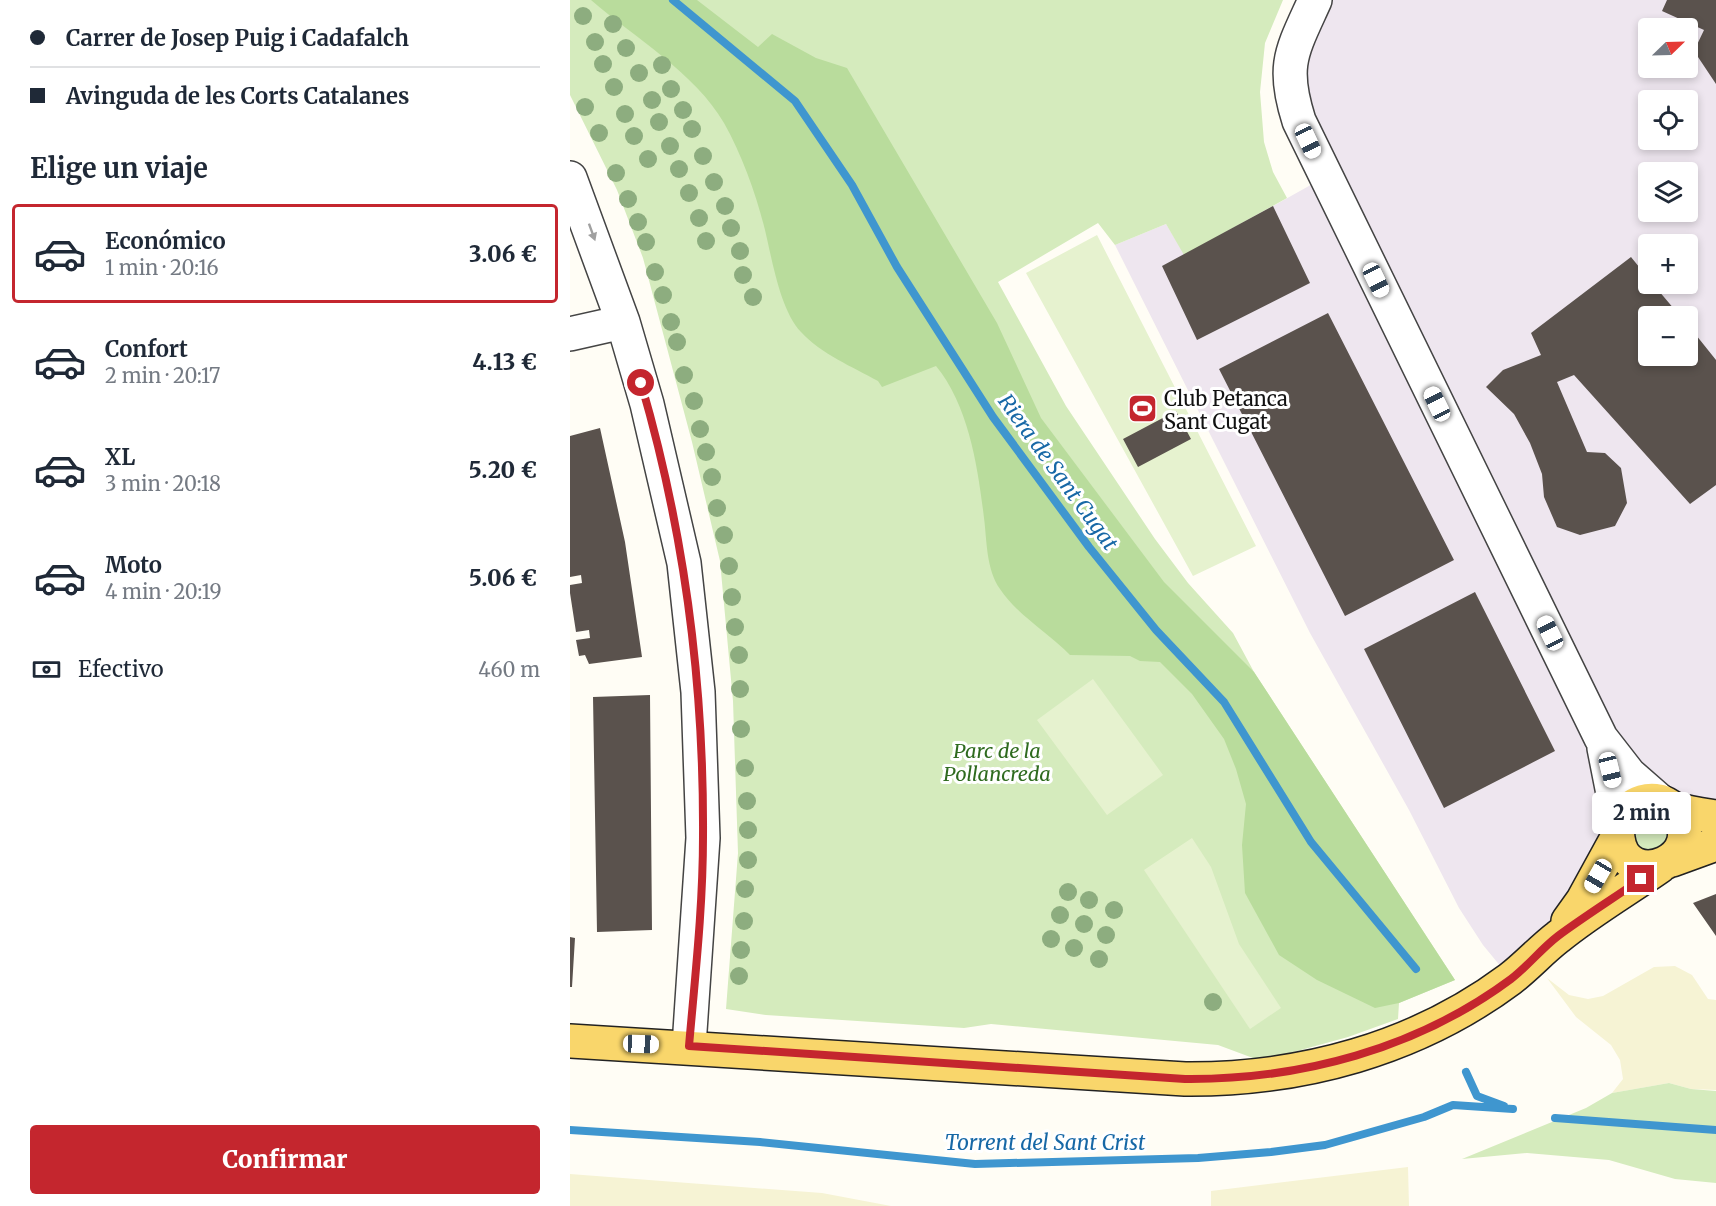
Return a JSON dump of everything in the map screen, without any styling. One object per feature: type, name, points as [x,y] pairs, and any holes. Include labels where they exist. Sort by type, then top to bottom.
[{"type":"main road","points":[[1558,937],[1583,900],[1628,808],[1648,800],[1716,817]]},
{"type":"main road","points":[[1618,831],[1627,858],[1636,864],[1666,863],[1683,843],[1684,832],[1682,821],[1667,805]]},
{"type":"main road","points":[[570,1041],[689,1046],[1185,1079],[1262,1077],[1349,1059],[1454,1014],[1511,979],[1558,937],[1666,863],[1716,844]]},
{"type":"street","points":[[1315,0],[1290,55],[1290,93],[1299,121],[1601,738],[1629,774],[1667,805]]},
{"type":"street","points":[[570,178],[623,322],[647,404],[684,562],[698,692],[703,838],[689,1046]]},
{"type":"street","points":[[570,334],[623,322]]},
{"type":"street","points":[[1601,738],[1618,831]]},
{"type":"shaded area","points":[[1315,0],[1716,0],[1716,844],[1631,865],[1511,979],[1483,945],[1459,908],[1409,810],[1310,633],[1115,245],[1166,224],[1185,255],[1325,177],[1299,121]]},
{"type":"shaded area","points":[[1675,966],[1692,975],[1708,999],[1716,1000],[1716,1090],[1691,1089],[1669,1083],[1612,1093],[1623,1079],[1620,1060],[1611,1045],[1576,1017],[1547,978],[1569,995],[1588,999],[1603,996],[1654,967]]},
{"type":"shaded area","points":[[1408,1167],[1409,1206],[1211,1206],[1211,1191]]},
{"type":"shaded area","points":[[570,1174],[822,1193],[891,1206],[570,1206]]},
{"type":"green space","name":"Parc de la Pollancreda","points":[[570,0],[1283,0],[1265,43],[1260,92],[1264,142],[1273,172],[1287,198],[1184,255],[1166,224],[1115,245],[1098,223],[998,282],[1066,406],[1155,539],[1188,583],[1233,633],[1254,672],[1455,980],[1399,1003],[1398,1019],[1348,1037],[1261,1061],[1218,1045],[991,1024],[964,1028],[766,1015],[726,1009],[738,853],[733,701],[720,561],[692,442],[643,258],[617,190],[570,95]]},
{"type":"green space","points":[[591,0],[697,0],[758,47],[772,34],[816,58],[847,68],[997,323],[1041,418],[1164,582],[1254,672],[1455,980],[1399,1003],[1375,1008],[1317,980],[1279,955],[1245,893],[1242,845],[1246,804],[1236,769],[1224,739],[1192,694],[1160,662],[1140,661],[1130,656],[1070,655],[1024,616],[1007,598],[992,573],[975,458],[964,418],[957,400],[936,366],[882,387],[878,381],[818,347],[801,332],[782,298],[753,189],[743,161],[724,123],[712,105],[681,72]]},
{"type":"green space","name":"Club Petanca Sant Cugat","points":[[1097,235],[1256,546],[1193,576],[1026,273]]},
{"type":"green space","points":[[1093,679],[1163,775],[1107,815],[1037,720]]},
{"type":"green space","points":[[1646,816],[1662,821],[1668,832],[1669,837],[1658,852],[1635,847],[1633,826]]},
{"type":"green space","points":[[1192,838],[1211,867],[1239,944],[1281,1008],[1250,1029],[1144,870]]},
{"type":"green space","points":[[1669,1083],[1691,1089],[1716,1091],[1716,1183],[1675,1179],[1609,1160],[1527,1153],[1462,1159],[1586,1108],[1612,1093]]},
{"type":"building","points":[[1667,0],[1716,0],[1716,84],[1698,57],[1698,43],[1704,30],[1698,27],[1698,18],[1677,18],[1662,11]]},
{"type":"building","points":[[1273,206],[1310,283],[1197,340],[1162,266]]},
{"type":"building","points":[[1631,257],[1638,266],[1638,294],[1661,294],[1672,306],[1638,306],[1638,366],[1698,366],[1698,338],[1716,360],[1716,485],[1690,504],[1574,375],[1557,382],[1587,452],[1605,453],[1621,468],[1627,503],[1615,526],[1580,535],[1557,527],[1544,497],[1542,474],[1530,443],[1514,414],[1486,387],[1503,370],[1541,355],[1531,333]]},
{"type":"building","points":[[1328,313],[1454,560],[1345,616],[1219,369]]},
{"type":"building","points":[[1176,411],[1191,439],[1138,467],[1123,439]]},
{"type":"building","points":[[600,428],[625,542],[642,657],[589,664],[585,655],[579,656],[576,640],[590,638],[589,630],[576,632],[570,593],[570,585],[582,583],[581,575],[570,577],[570,436]]},
{"type":"building","points":[[1475,592],[1555,751],[1444,808],[1364,649]]},
{"type":"building","points":[[650,695],[652,930],[597,932],[593,697]]},
{"type":"building","points":[[1716,894],[1716,936],[1693,903]]},
{"type":"building","points":[[570,937],[575,938],[572,987],[570,987]]},
{"type":"waterway","name":"Riera de Sant Cugat","points":[[673,0],[795,101],[852,185],[897,267],[993,417],[1089,547],[1156,630],[1224,702],[1311,842],[1416,969]]},
{"type":"waterway","name":"Riera de Sant Cugat","points":[[1466,1072],[1477,1096],[1504,1106]]},
{"type":"waterway","name":"Torrent del Sant Crist","points":[[570,1130],[760,1142],[975,1164],[1198,1158],[1271,1152],[1325,1145],[1424,1117],[1453,1105],[1513,1109]]},
{"type":"waterway","name":"Riera de Sant Cugat","points":[[1555,1118],[1716,1130]]},
{"type":"place","name":"Club Petanca Sant Cugat","points":[[1143,409]]},
{"type":"route","points":[[641,383],[684,562],[698,692],[703,838],[689,1046],[1185,1079],[1233,1080],[1292,1073],[1349,1059],[1388,1045],[1454,1014],[1511,979],[1558,937],[1641,879]]}]
